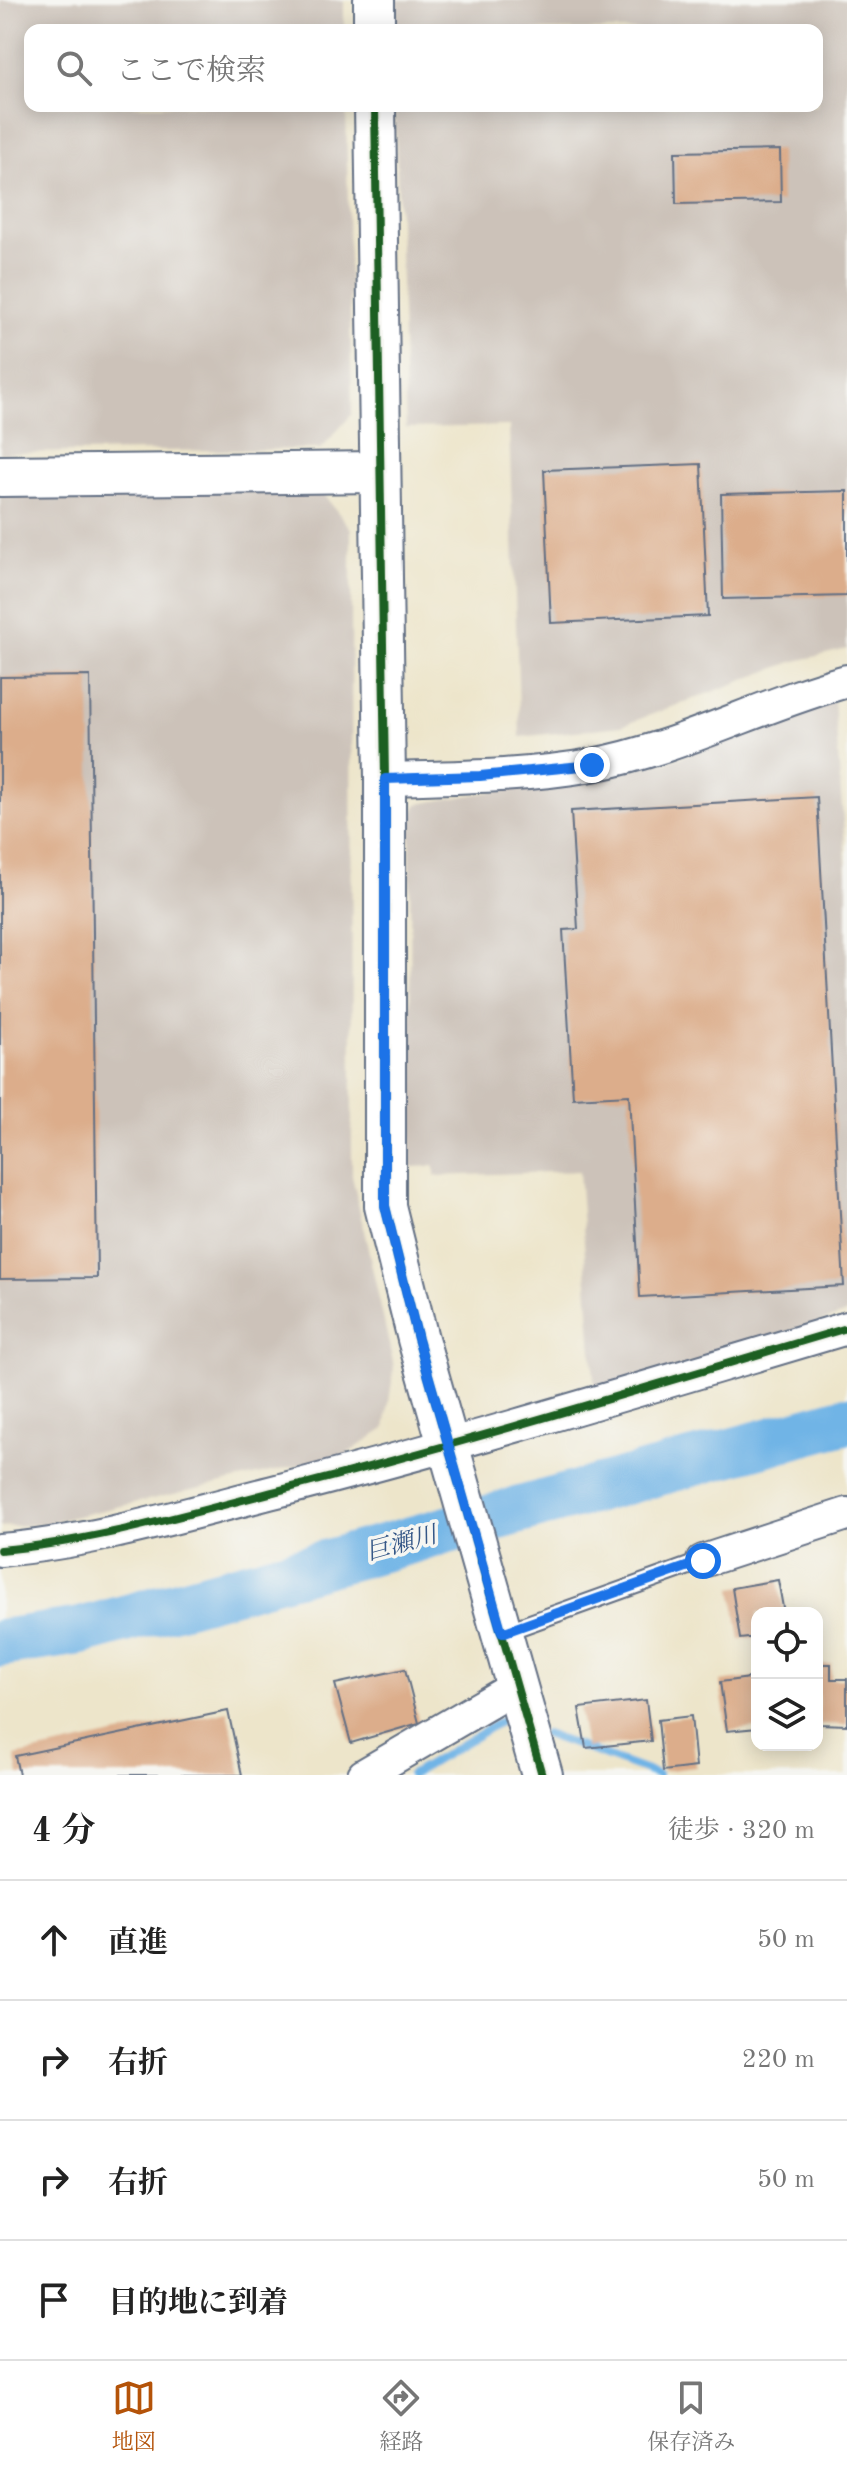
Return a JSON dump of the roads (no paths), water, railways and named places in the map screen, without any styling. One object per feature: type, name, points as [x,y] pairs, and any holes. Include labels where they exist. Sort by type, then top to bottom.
[{"type":"street","points":[[374,0],[374,24]]},
{"type":"street","points":[[375,112],[385,779],[385,1206],[418,1339],[540,1769]]},
{"type":"street","points":[[0,476],[380,472]]},
{"type":"street","points":[[385,779],[480,776],[592,765],[647,750],[847,681]]},
{"type":"street","points":[[0,1550],[42,1547],[144,1525],[452,1452],[847,1328]]},
{"type":"street","points":[[703,1561],[847,1514]]},
{"type":"street","points":[[364,1775],[517,1686]]},
{"type":"lane","points":[[502,1633],[703,1561]]},
{"type":"waterway","name":"巨瀬川","points":[[0,1643],[81,1631],[847,1420]]},
{"type":"waterway","points":[[411,1775],[506,1718],[514,1721]]},
{"type":"waterway","points":[[545,1734],[658,1775]]}]
